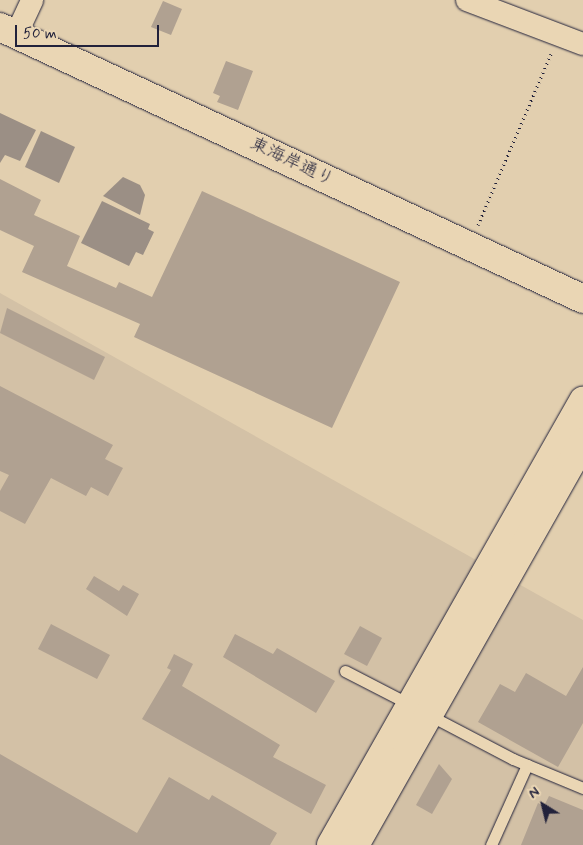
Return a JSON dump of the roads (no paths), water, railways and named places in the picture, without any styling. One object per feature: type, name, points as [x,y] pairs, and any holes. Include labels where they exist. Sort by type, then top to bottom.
[{"type":"street","points":[[8,31],[32,0]]},
{"type":"street","points":[[467,0],[583,44]]},
{"type":"street","name":"東海岸通り","points":[[8,31],[470,244],[583,299]]},
{"type":"street","points":[[355,845],[420,710],[583,401]]},
{"type":"street","points":[[331,845],[420,710],[583,442]]},
{"type":"lane","points":[[345,671],[527,765],[583,788]]},
{"type":"lane","points":[[491,845],[527,765]]}]
